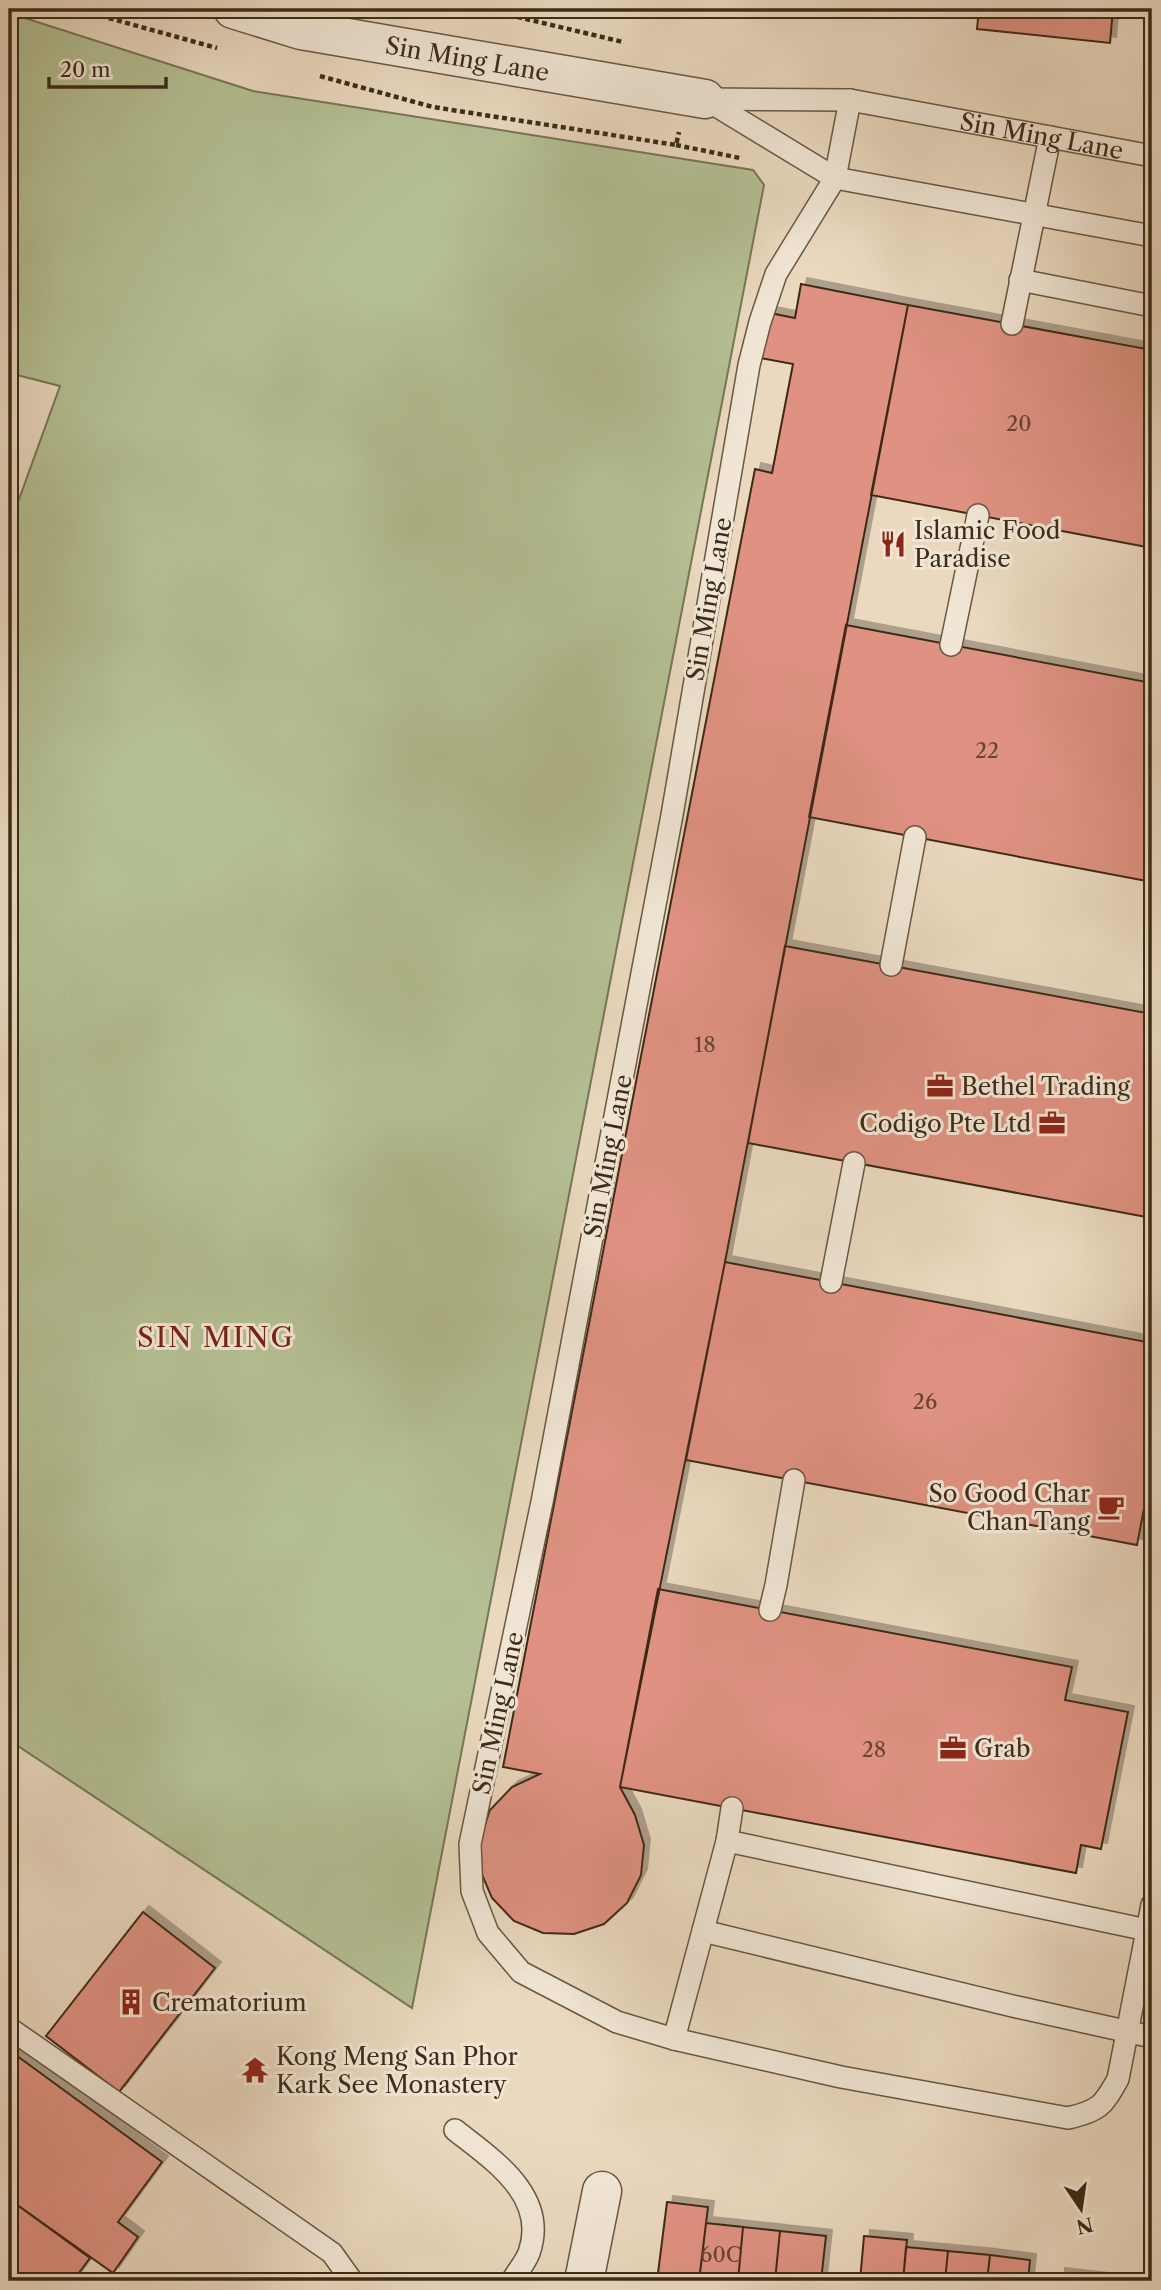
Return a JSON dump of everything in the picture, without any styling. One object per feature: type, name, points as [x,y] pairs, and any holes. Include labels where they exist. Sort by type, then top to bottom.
[{"type":"street","name":"Sin Ming Lane","points":[[233,9],[300,30],[705,99]]},
{"type":"street","points":[[584,2281],[603,2191]]},
{"type":"lane","name":"Sin Ming Lane","points":[[705,99],[850,100],[1152,156]]},
{"type":"lane","name":"Sin Ming Lane","points":[[705,99],[835,178],[1152,236]]},
{"type":"lane","name":"Sin Ming Lane","points":[[850,100],[835,178],[776,274],[749,365],[673,815],[542,1502],[470,1844],[472,1891],[488,1933],[521,1972],[617,2022],[674,2039],[841,2077],[1068,2118],[1089,2113],[1105,2101],[1118,2079],[1152,1905]]},
{"type":"lane","points":[[1012,324],[1050,137]]},
{"type":"lane","points":[[1020,280],[1152,306]]},
{"type":"lane","points":[[951,645],[978,515]]},
{"type":"lane","points":[[891,965],[915,837]]},
{"type":"lane","points":[[831,1282],[854,1163]]},
{"type":"lane","points":[[770,1610],[794,1480]]},
{"type":"lane","points":[[674,2039],[727,1842],[732,1808]]},
{"type":"lane","points":[[727,1842],[1147,1930]]},
{"type":"lane","points":[[703,1931],[1017,2007],[1152,2036]]},
{"type":"lane","points":[[9,2028],[332,2253],[352,2281]]},
{"type":"lane","points":[[455,2130],[502,2166],[524,2194],[532,2231],[528,2253],[512,2281]]},
{"type":"path","points":[[676,145],[742,159]]},
{"type":"green space","points":[[9,13],[253,91],[753,170],[764,185],[412,2008],[9,1740],[9,527],[60,386],[9,373]]},
{"type":"building","points":[[979,9],[1113,9],[1110,43],[977,29]]},
{"type":"building","points":[[801,284],[908,305],[725,1262],[620,1787],[635,1815],[644,1845],[641,1875],[627,1903],[604,1924],[574,1934],[543,1933],[514,1921],[492,1898],[480,1870],[480,1839],[490,1810],[512,1787],[540,1774],[503,1767],[755,469],[772,473],[793,364],[755,357],[765,312],[795,318]]},
{"type":"building","points":[[908,305],[1152,350],[1152,548],[871,495]]},
{"type":"building","points":[[846,625],[1152,683],[1152,882],[809,817]]},
{"type":"building","points":[[785,946],[1152,1014],[1152,1218],[748,1143]]},
{"type":"building","points":[[725,1262],[1152,1343],[1152,1467],[1137,1545],[686,1460]]},
{"type":"building","points":[[658,1589],[1072,1667],[1065,1700],[1128,1712],[1101,1849],[1081,1845],[1076,1873],[620,1787]]},
{"type":"building","name":"Crematorium","points":[[143,1912],[215,1968],[119,2092],[46,2036]]},
{"type":"building","points":[[9,2050],[162,2162],[118,2222],[138,2237],[113,2273],[9,2199]]},
{"type":"building","points":[[9,2199],[90,2258],[75,2278],[9,2273]]},
{"type":"building","points":[[667,2202],[708,2207],[699,2281],[657,2281]]},
{"type":"building","points":[[706,2223],[743,2227],[738,2281],[699,2281]]},
{"type":"building","points":[[743,2227],[780,2231],[775,2281],[738,2281]]},
{"type":"building","points":[[780,2231],[826,2236],[821,2281],[775,2281]]},
{"type":"building","points":[[864,2236],[907,2240],[903,2281],[860,2281]]},
{"type":"building","points":[[906,2247],[948,2251],[945,2281],[903,2281]]},
{"type":"building","points":[[948,2251],[990,2255],[987,2281],[945,2281]]},
{"type":"building","points":[[990,2255],[1030,2260],[1028,2281],[987,2281]]},
{"type":"building","points":[[1059,2274],[1102,2279],[1102,2281],[1059,2281]]},
{"type":"place","name":"Islamic Food Paradise","points":[[893,544]]},
{"type":"place","name":"Bethel Trading","points":[[940,1086]]},
{"type":"place","name":"Codigo Pte Ltd","points":[[1052,1123]]},
{"type":"place","name":"So Good Char Chan Tang","points":[[1111,1507]]},
{"type":"place","name":"Grab","points":[[953,1748]]},
{"type":"place","name":"Crematorium","points":[[131,2002]]},
{"type":"place","name":"Kong Meng San Phor Kark See Monastery","points":[[255,2070]]},
{"type":"district","name":"SIN MING","points":[[216,1337]]}]
